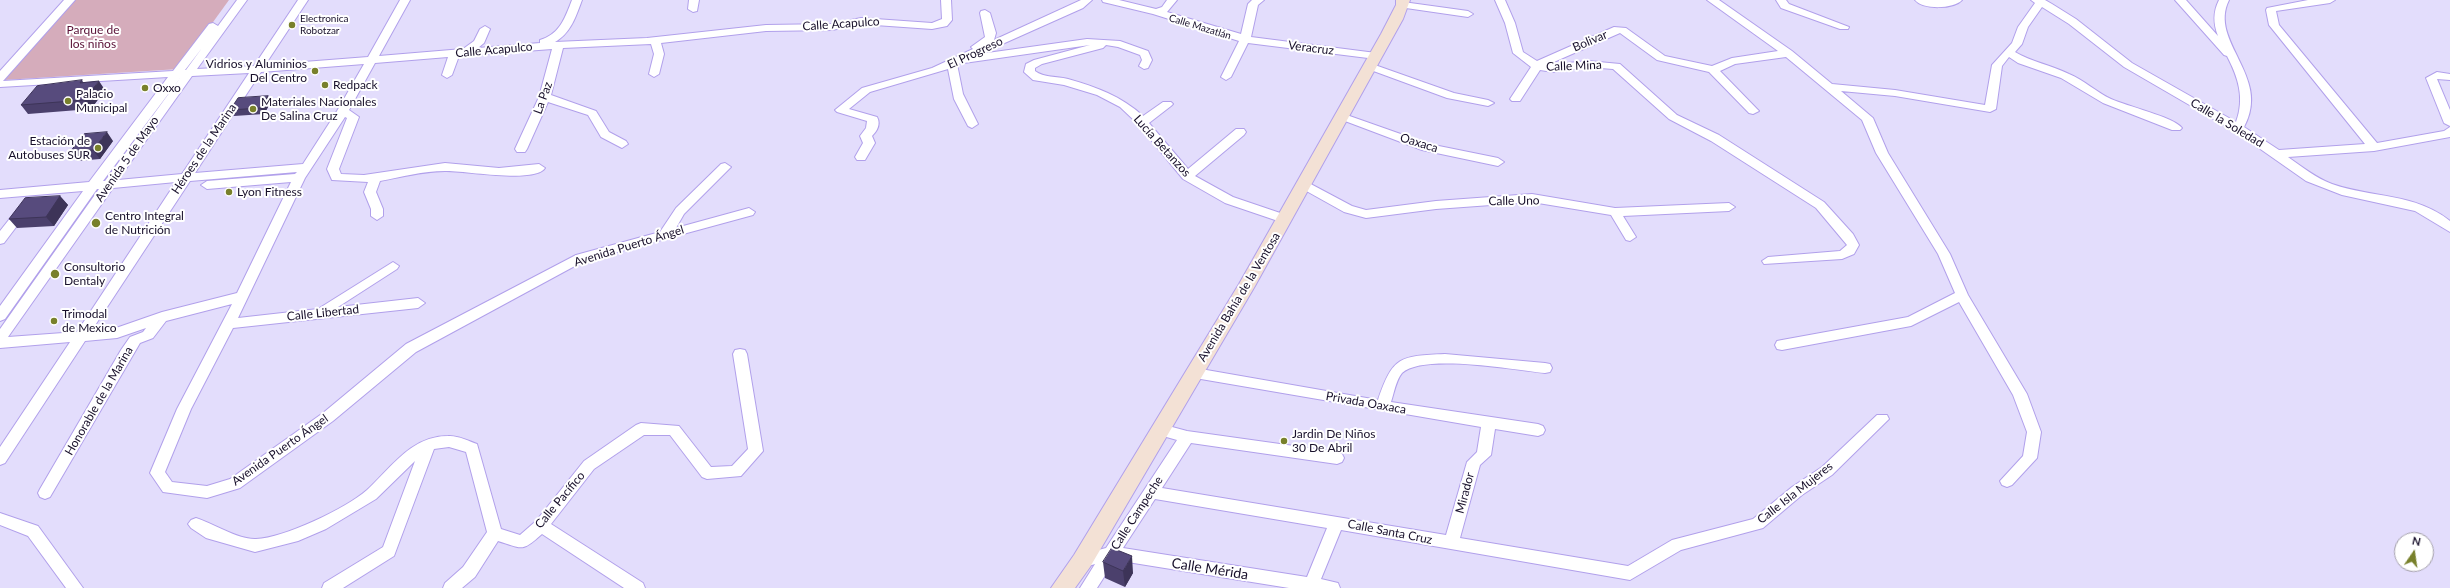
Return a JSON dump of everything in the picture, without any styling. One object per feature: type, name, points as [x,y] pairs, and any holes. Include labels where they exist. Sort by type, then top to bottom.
[{"type":"main road","name":"Avenida Bahía de la Ventosa","points":[[1062,588],[1082,561],[1161,430],[1305,185],[1342,116],[1374,61],[1403,3]]},
{"type":"street","points":[[0,66],[58,0]]},
{"type":"street","points":[[0,78],[70,0]]},
{"type":"street","name":"Avenida 5 de Mayo","points":[[1,338],[98,189],[128,137],[178,74],[232,0]]},
{"type":"street","name":"Avenida 5 de Mayo","points":[[0,316],[98,189],[143,136],[242,0]]},
{"type":"street","name":"Héroes de la Marina","points":[[0,459],[303,0]]},
{"type":"street","name":"Avenida Puerto Ángel","points":[[404,0],[343,111],[303,173],[240,297],[229,324],[184,409],[158,473],[168,488],[207,492],[235,484],[328,417],[411,348],[580,258],[666,233],[749,212]]},
{"type":"street","points":[[467,51],[494,46],[548,41],[560,36],[567,27],[577,0]]},
{"type":"street","name":"Calle Acapulco","points":[[0,84],[258,69],[454,54],[467,51],[558,45],[655,41],[766,28],[832,27],[861,21],[932,26],[943,24],[947,20],[946,0]]},
{"type":"street","name":"El Progreso","points":[[862,157],[869,143],[866,136],[872,129],[873,119],[841,110],[866,90],[957,62],[1079,6],[1087,0]]},
{"type":"street","name":"Calle Mazatlán","points":[[1108,0],[1156,12],[1245,39]]},
{"type":"street","points":[[1226,77],[1245,39],[1253,4],[1259,0]]},
{"type":"street","name":"Calle Mina","points":[[1500,0],[1510,23],[1518,53],[1537,66],[1552,69],[1588,64],[1616,66],[1673,117],[1715,138],[1820,205],[1850,237],[1853,245],[1850,251],[1842,255],[1768,261]]},
{"type":"street","points":[[1712,0],[1788,53],[1832,87],[1867,118],[1882,153],[1944,254],[1962,295],[2020,394],[2034,432],[2030,458],[2007,481]]},
{"type":"street","points":[[1781,0],[1785,6],[1844,27]]},
{"type":"street","points":[[1920,0],[1924,3],[1935,4],[1958,0]]},
{"type":"street","points":[[2180,0],[2232,57]]},
{"type":"street","points":[[2224,0],[2218,18],[2232,57],[2245,85],[2243,119],[2238,128]]},
{"type":"street","points":[[2330,0],[2279,7],[2271,10],[2274,25],[2374,147]]},
{"type":"street","points":[[1832,87],[1895,93],[1990,109],[1997,65],[2017,44],[2023,28],[2039,1]]},
{"type":"street","name":"Calle la Soledad","points":[[2039,1],[2056,9],[2128,65],[2257,139],[2310,179],[2355,195],[2418,206],[2433,213],[2450,228]]},
{"type":"street","name":"Calle Mazatlán","points":[[1156,12],[1170,3]]},
{"type":"street","points":[[1403,3],[1468,14]]},
{"type":"street","points":[[972,124],[964,111],[962,100],[956,89],[957,62],[972,49],[990,38],[990,30],[985,13]]},
{"type":"street","points":[[467,51],[479,43],[485,29]]},
{"type":"street","name":"Bolivar","points":[[1537,66],[1566,51],[1614,30],[1622,30],[1661,58],[1713,70]]},
{"type":"street","name":"Veracruz","points":[[1245,39],[1374,61],[1451,96],[1488,103]]},
{"type":"street","points":[[654,74],[659,54],[655,41]]},
{"type":"street","points":[[957,62],[1087,42],[1104,42],[1120,44],[1144,53],[1147,60],[1144,66]]},
{"type":"street","name":"Lucía Betanzos","points":[[1104,42],[1099,46],[1038,62],[1030,66],[1028,72],[1037,78],[1065,82],[1101,93],[1124,105],[1142,122],[1187,176],[1228,200],[1285,219]]},
{"type":"street","name":"La Paz","points":[[521,149],[545,97],[558,45]]},
{"type":"street","points":[[2008,52],[2022,61],[2065,76],[2107,102],[2162,121],[2176,128]]},
{"type":"street","points":[[1753,112],[1722,82],[1713,70],[1732,61],[1788,53]]},
{"type":"street","points":[[447,75],[454,54]]},
{"type":"street","points":[[1516,98],[1537,66]]},
{"type":"street","points":[[2450,77],[2437,75],[2431,78],[2450,123]]},
{"type":"street","name":"Calle Acapulco","points":[[0,88],[18,84]]},
{"type":"street","points":[[545,97],[592,113],[606,134],[622,144]]},
{"type":"street","points":[[1142,122],[1168,104]]},
{"type":"street","points":[[343,111],[353,117],[333,169],[336,177],[355,180],[375,179],[422,168],[444,167],[472,168],[493,172],[539,168]]},
{"type":"street","name":"Oaxaca","points":[[1342,116],[1426,147],[1498,162]]},
{"type":"street","points":[[2275,154],[2374,147],[2448,134],[2450,131]]},
{"type":"street","points":[[1187,176],[1222,149],[1240,132]]},
{"type":"street","points":[[128,137],[143,136]]},
{"type":"street","points":[[666,233],[680,211],[725,167]]},
{"type":"street","points":[[0,194],[98,189],[303,173]]},
{"type":"street","points":[[375,179],[370,192],[377,209],[377,216]]},
{"type":"street","name":"Calle Uno","points":[[1305,185],[1348,209],[1366,214],[1436,205],[1532,198],[1615,212],[1729,207]]},
{"type":"street","points":[[0,202],[98,189]]},
{"type":"street","points":[[0,240],[31,199]]},
{"type":"street","points":[[1615,212],[1630,237]]},
{"type":"street","points":[[318,314],[356,292],[393,266]]},
{"type":"street","points":[[1782,345],[1904,323],[1962,295]]},
{"type":"street","points":[[1,338],[85,331],[117,333],[162,317],[240,297]]},
{"type":"street","name":"Calle Libertad","points":[[229,324],[418,303]]},
{"type":"street","name":"Honorable de la Marina","points":[[45,493],[135,340],[148,334],[162,317]]},
{"type":"street","name":"Calle Pacífico","points":[[495,533],[522,542],[541,525],[589,465],[641,429],[674,430],[706,473],[736,472],[756,451],[740,354]]},
{"type":"street","points":[[1382,406],[1397,370],[1410,361],[1442,358],[1545,368]]},
{"type":"street","name":"Privada Oaxaca","points":[[1195,373],[1382,406],[1538,430]]},
{"type":"street","name":"Calle Isla Mujeres","points":[[1630,572],[1677,545],[1758,524],[1797,491],[1827,471],[1882,419]]},
{"type":"street","name":"Mirador","points":[[1451,544],[1474,462],[1484,455],[1489,422]]},
{"type":"street","points":[[1161,430],[1187,438],[1337,458]]},
{"type":"street","name":"Calle Campeche","points":[[1088,588],[1187,438]]},
{"type":"street","points":[[196,524],[211,533],[254,546],[298,535],[322,525],[371,494],[404,461],[429,444],[449,441],[472,448],[495,533],[469,572],[451,588]]},
{"type":"street","points":[[330,588],[389,551],[429,444]]},
{"type":"street","name":"Calle Santa Cruz","points":[[1151,492],[1338,522],[1451,544],[1630,572]]},
{"type":"street","points":[[0,519],[33,531],[75,588]]},
{"type":"street","points":[[1311,586],[1338,522]]},
{"type":"street","points":[[541,525],[637,588]]},
{"type":"street","points":[[1082,561],[1111,553]]},
{"type":"street","name":"Calle Mérida","points":[[1111,553],[1311,586],[1332,588]]},
{"type":"green space","name":"Parque de los niños","points":[[75,0],[229,0],[179,69],[4,80]]},
{"type":"building","points":[[82,80],[80,83],[99,81],[84,100],[21,105],[37,86]]},
{"type":"building","points":[[268,96],[260,108],[230,110],[238,98]]},
{"type":"building","points":[[107,132],[93,150],[70,152],[84,134]]},
{"type":"building","points":[[60,196],[46,217],[9,219],[25,198]]},
{"type":"building","points":[[1112,548],[1132,556],[1123,571],[1103,562]]},
{"type":"place","name":"Electronica Robotzar","points":[[292,25]]},
{"type":"place","name":"Vidrios y Aluminios Del Centro","points":[[315,71]]},
{"type":"place","name":"Redpack","points":[[325,85]]},
{"type":"place","name":"Oxxo","points":[[145,88]]},
{"type":"place","name":"Palacio Municipal","points":[[68,101]]},
{"type":"place","name":"Materiales Nacionales De Salina Cruz","points":[[253,109]]},
{"type":"place","name":"Estación de Autobuses SUR","points":[[98,148]]},
{"type":"place","name":"Lyon Fitness","points":[[229,192]]},
{"type":"place","name":"Centro Integral de Nutrición","points":[[96,223]]},
{"type":"place","name":"Consultorio Dentaly","points":[[55,274]]},
{"type":"place","name":"Trimodal de Mexico","points":[[54,321]]},
{"type":"place","name":"Jardin De Niños 30 De Abril","points":[[1284,441]]}]
